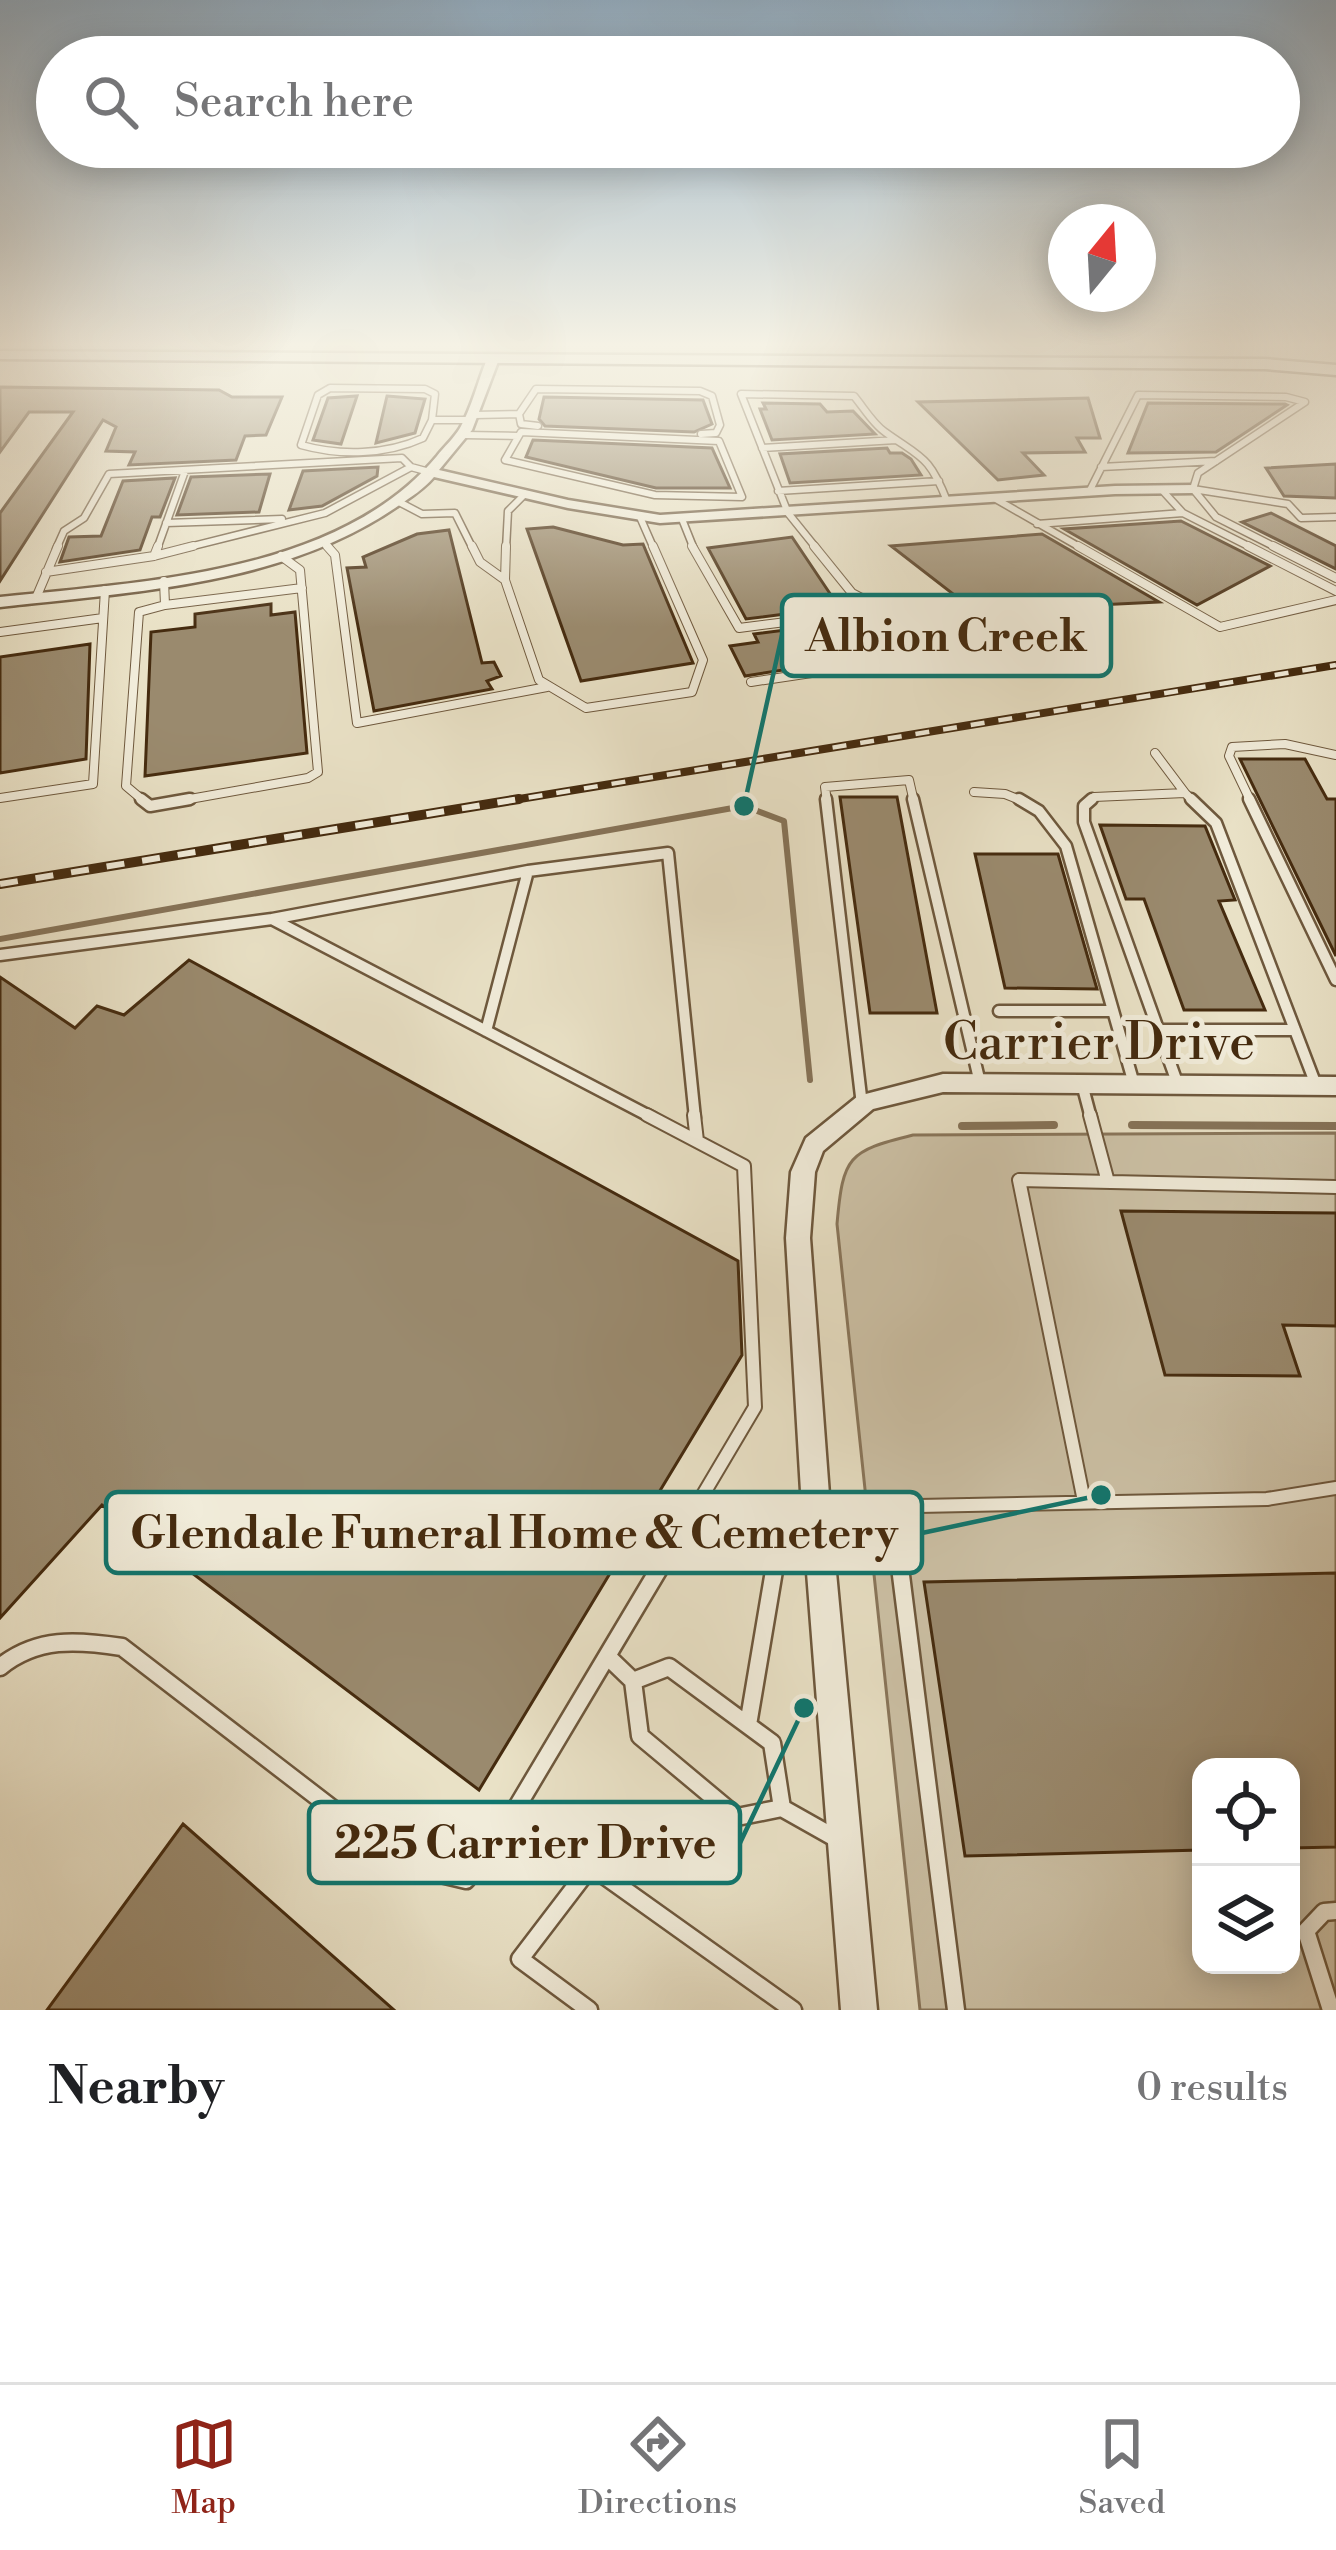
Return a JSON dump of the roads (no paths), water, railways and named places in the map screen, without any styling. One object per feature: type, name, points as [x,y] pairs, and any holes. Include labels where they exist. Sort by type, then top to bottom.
[{"type":"street","points":[[0,602],[164,581],[281,556],[323,541],[399,502],[435,473],[461,440]]},
{"type":"street","points":[[435,473],[640,517],[682,519],[1193,489]]},
{"type":"street","name":"Carrier Drive","points":[[859,2010],[798,1238],[803,1172],[814,1145],[862,1105],[921,1087],[980,1083],[1326,1086]]},
{"type":"lane","points":[[303,440],[301,445],[324,450],[401,446],[418,440]]},
{"type":"lane","points":[[516,440],[505,460],[655,495],[742,497],[719,441],[693,440]]},
{"type":"lane","points":[[751,682],[932,655],[913,625],[852,593],[788,512],[759,440]]},
{"type":"lane","points":[[762,448],[896,440],[912,446],[939,481],[946,501]]},
{"type":"lane","points":[[1089,492],[1115,440]]},
{"type":"lane","points":[[1193,489],[1198,473],[1248,440]]},
{"type":"lane","points":[[35,598],[64,531],[84,518],[109,474],[402,458],[411,467],[435,473]]},
{"type":"lane","points":[[1101,467],[1216,461]]},
{"type":"lane","points":[[46,572],[154,556],[305,518],[352,500],[411,467]]},
{"type":"lane","points":[[154,556],[185,471]]},
{"type":"lane","points":[[778,490],[939,481]]},
{"type":"lane","points":[[1193,489],[1288,504],[1301,518],[1336,517]]},
{"type":"lane","points":[[1193,489],[1216,517],[1335,577]]},
{"type":"lane","points":[[1162,490],[1183,513],[1336,595]]},
{"type":"lane","points":[[524,494],[508,511],[505,580],[539,680],[586,708],[692,692],[703,660],[640,517]]},
{"type":"lane","points":[[703,496],[703,519]]},
{"type":"lane","points":[[994,498],[1220,627],[1336,595]]},
{"type":"lane","points":[[399,502],[422,514],[455,512],[480,562],[505,580]]},
{"type":"lane","points":[[1036,524],[1183,513]]},
{"type":"lane","points":[[166,523],[305,518]]},
{"type":"lane","points":[[682,519],[740,628],[884,609]]},
{"type":"lane","points":[[323,541],[335,555],[357,723],[549,686]]},
{"type":"lane","points":[[281,556],[300,570],[302,588],[318,772],[308,778],[150,806],[126,786],[139,612],[302,588]]},
{"type":"lane","points":[[164,581],[165,605]]},
{"type":"lane","points":[[0,798],[93,784],[105,590]]},
{"type":"lane","points":[[0,632],[103,618]]},
{"type":"lane","points":[[1336,755],[1286,743],[1254,743],[1232,747],[1229,756],[1336,980]]},
{"type":"lane","points":[[1156,753],[1185,793],[1216,823],[1294,1030],[1326,1086]]},
{"type":"lane","points":[[862,1105],[825,787],[909,780],[980,1083]]},
{"type":"lane","points":[[974,792],[997,791],[1027,799],[1066,846],[1134,1084]]},
{"type":"lane","points":[[1178,1085],[1084,822],[1084,806],[1094,796],[1107,793],[1185,793]]},
{"type":"lane","points":[[0,955],[272,919],[528,871],[668,853],[697,1141]]},
{"type":"lane","points":[[486,1031],[528,871]]},
{"type":"lane","points":[[0,1667],[17,1650],[70,1638],[122,1648],[407,1866],[466,1880],[500,1837],[755,1407],[744,1166],[272,919]]},
{"type":"lane","points":[[1000,1011],[1113,1011]]},
{"type":"lane","points":[[1158,1030],[1294,1030]]},
{"type":"lane","points":[[1082,1084],[1108,1182]]},
{"type":"lane","points":[[1084,1502],[1019,1180],[1336,1187]]},
{"type":"lane","points":[[816,1508],[1267,1499],[1336,1488]]},
{"type":"lane","points":[[892,1504],[956,2010]]},
{"type":"lane","points":[[748,1725],[776,1559]]},
{"type":"lane","points":[[607,1656],[633,1681],[640,1736],[737,1817],[782,1808],[846,1844]]},
{"type":"lane","points":[[633,1681],[669,1667],[772,1743],[782,1808]]},
{"type":"lane","points":[[589,2010],[520,1959],[591,1866],[793,2010]]},
{"type":"lane","points":[[1331,2010],[1306,1931],[1324,1912],[1336,1911]]},
{"type":"waterway","points":[[0,939],[744,806],[784,821],[810,1080]]},
{"type":"waterway","points":[[962,1126],[1054,1125]]},
{"type":"waterway","points":[[1132,1125],[1336,1126]]},
{"type":"railway","points":[[501,802],[1336,665]]},
{"type":"railway","points":[[0,884],[519,799]]},
{"type":"place","name":"Albion Creek","points":[[744,806]]},
{"type":"place","name":"Glendale Funeral Home & Cemetery","points":[[1101,1495]]},
{"type":"place","name":"225 Carrier Drive","points":[[804,1708]]}]
